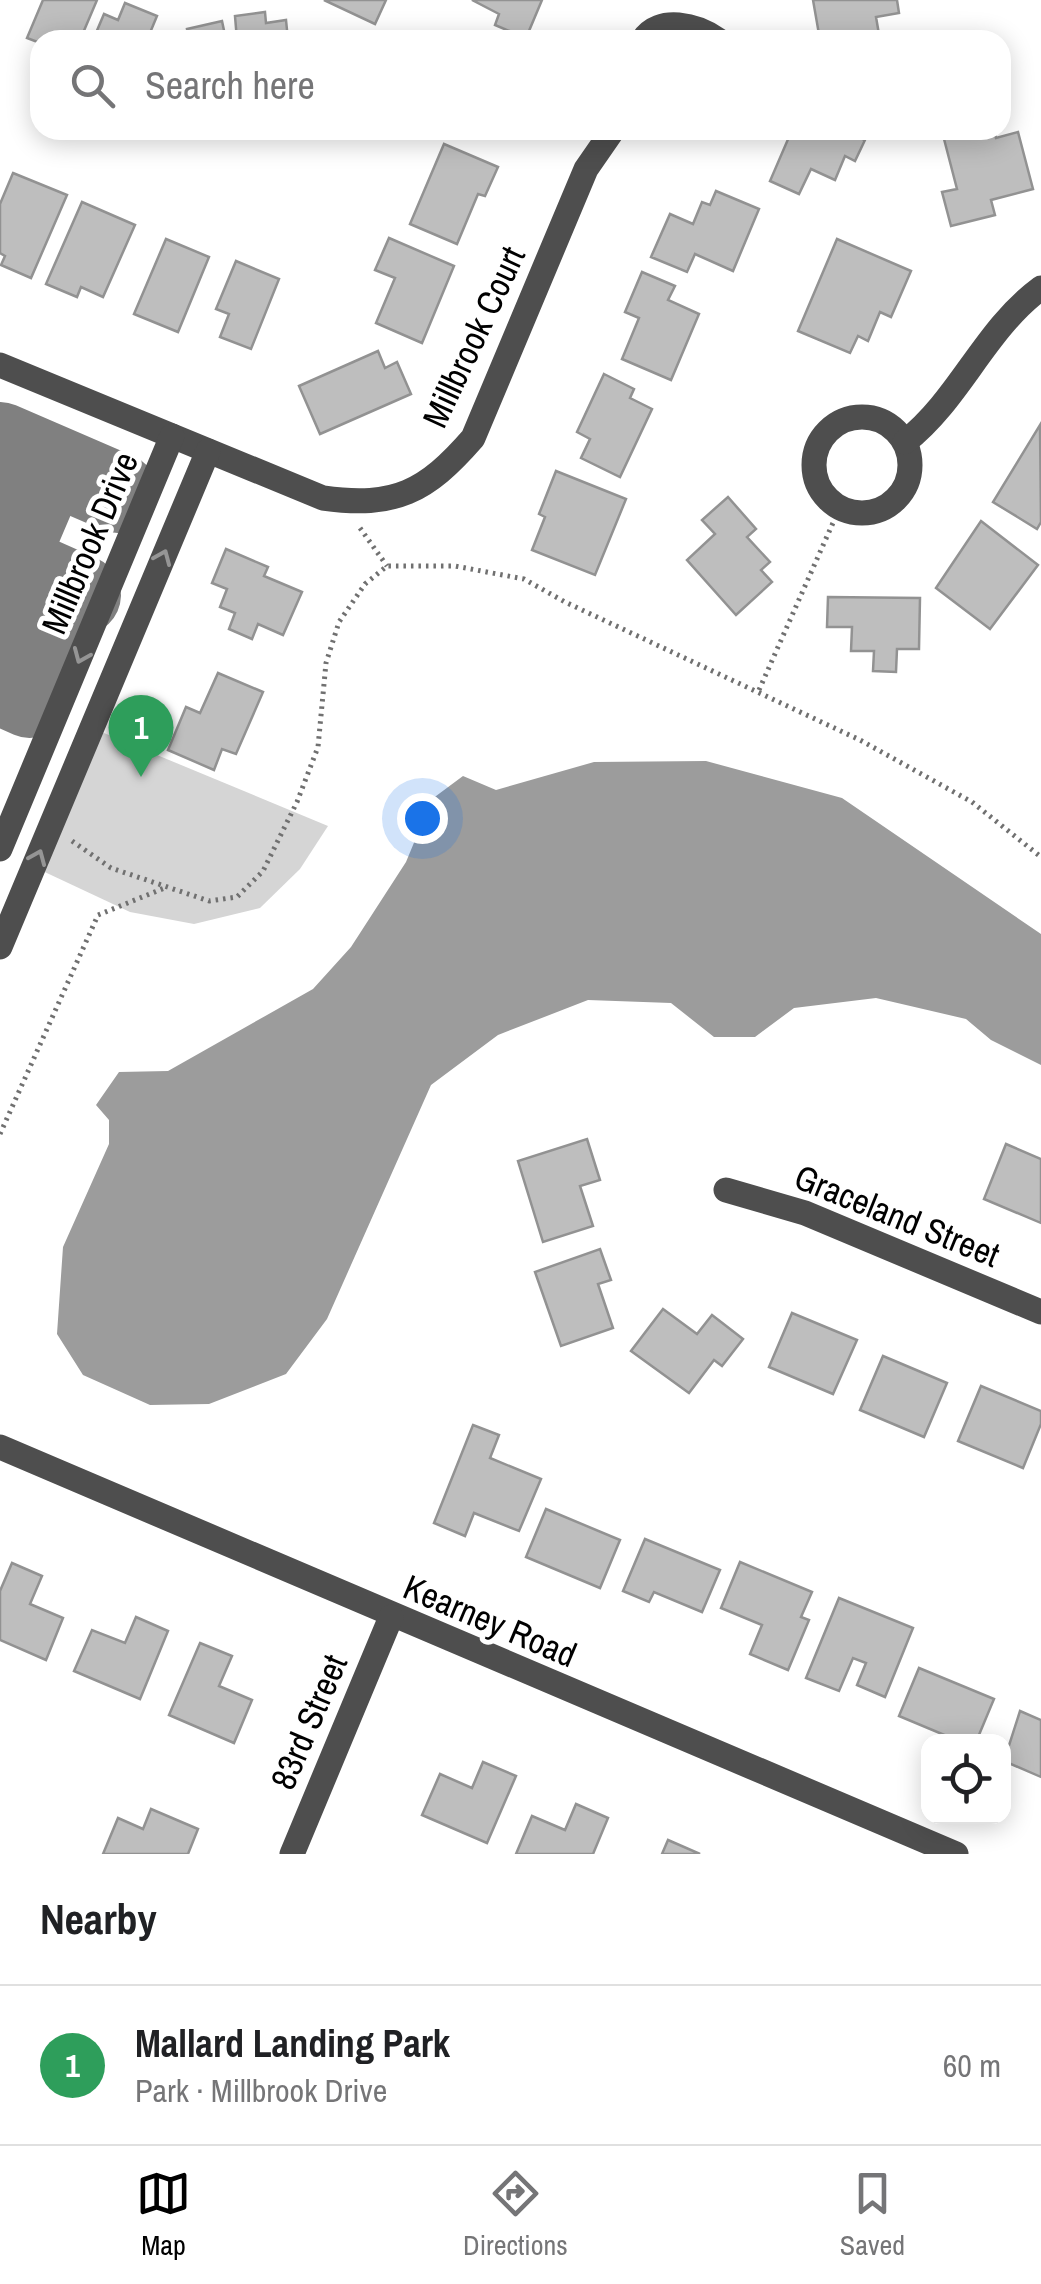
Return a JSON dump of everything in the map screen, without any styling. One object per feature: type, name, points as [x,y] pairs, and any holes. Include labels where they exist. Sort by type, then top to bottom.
[{"type":"street","points":[[655,30],[668,24],[698,30]]},
{"type":"street","name":"Millbrook Court","points":[[172,436],[306,493],[350,502],[408,496],[450,464],[473,438],[586,169],[606,140]]},
{"type":"street","points":[[905,442],[929,423],[1002,320],[1041,288]]},
{"type":"street","name":"Millbrook Drive","points":[[0,365],[172,436],[0,849]]},
{"type":"street","points":[[853,418],[883,421],[905,442],[910,472],[896,500],[866,514],[840,507],[823,493],[816,478],[814,462],[827,433],[853,418]]},
{"type":"street","name":"Millbrook Drive","points":[[0,947],[208,452]]},
{"type":"street","name":"Graceland Street","points":[[726,1190],[805,1214],[1041,1312]]},
{"type":"street","name":"Kearney Road","points":[[0,1447],[391,1617],[956,1854]]},
{"type":"street","name":"83rd Street","points":[[292,1854],[391,1617]]},
{"type":"path","points":[[350,502],[364,536],[387,566]]},
{"type":"path","points":[[759,690],[840,507]]},
{"type":"path","points":[[48,834],[72,841],[110,868],[209,901],[237,897],[262,872],[318,747],[326,663],[339,622],[364,584],[387,566],[456,566],[524,579],[565,602],[759,690],[972,802],[1041,857]]},
{"type":"path","points":[[0,1134],[98,915],[130,898],[170,886]]},
{"type":"shaded area","points":[[92,728],[328,826],[300,869],[260,908],[194,924],[130,912],[34,867]]},
{"type":"shaded area","points":[[706,761],[842,798],[1041,934],[1041,1065],[991,1040],[966,1019],[876,998],[794,1008],[755,1037],[714,1037],[671,1003],[588,1000],[498,1035],[431,1085],[327,1319],[286,1374],[209,1404],[150,1405],[83,1375],[57,1334],[63,1247],[109,1144],[109,1120],[96,1105],[119,1072],[168,1071],[313,989],[351,947],[406,862],[432,799],[463,776],[496,790],[594,762]]},
{"type":"building","points":[[43,0],[97,0],[84,30],[30,30]]},
{"type":"building","points":[[324,0],[386,0],[375,24]]},
{"type":"building","points":[[472,0],[542,0],[529,30],[507,30],[495,25],[499,14]]},
{"type":"building","points":[[813,0],[897,0],[899,13],[876,17],[878,30],[818,30]]},
{"type":"building","points":[[125,3],[157,16],[151,30],[97,30],[104,14],[118,20]]},
{"type":"building","points":[[265,12],[266,23],[286,20],[287,30],[236,30],[235,16]]},
{"type":"building","points":[[222,21],[224,30],[187,30]]},
{"type":"building","points":[[1018,132],[1033,189],[991,200],[995,215],[951,226],[942,192],[957,189],[944,140],[1011,140],[1011,134]]},
{"type":"building","points":[[788,140],[865,140],[855,161],[845,156],[835,180],[811,169],[799,194],[770,181]]},
{"type":"building","points":[[444,144],[498,167],[485,196],[478,194],[457,244],[410,224]]},
{"type":"building","points":[[13,173],[67,195],[31,278],[1,265],[5,256],[0,253],[0,204]]},
{"type":"building","points":[[716,191],[759,209],[733,271],[695,254],[687,272],[651,257],[670,214],[693,224],[702,202],[710,205]]},
{"type":"building","points":[[82,202],[135,225],[103,297],[81,287],[77,297],[46,284]]},
{"type":"building","points":[[389,238],[454,266],[422,343],[376,323],[395,278],[375,270]]},
{"type":"building","points":[[166,239],[209,257],[178,332],[134,314]]},
{"type":"building","points":[[837,239],[911,271],[891,317],[880,312],[868,341],[858,336],[850,353],[798,331]]},
{"type":"building","points":[[236,261],[279,279],[251,349],[220,337],[229,314],[216,309]]},
{"type":"building","points":[[642,272],[675,286],[668,300],[699,314],[671,380],[622,359],[639,318],[625,312]]},
{"type":"building","points":[[378,351],[385,368],[397,362],[411,394],[320,434],[299,386]]},
{"type":"building","points":[[604,374],[634,389],[630,398],[652,409],[620,477],[581,458],[590,439],[577,432]]},
{"type":"building","points":[[1040,425],[1041,522],[1037,529],[993,502]]},
{"type":"building","points":[[556,471],[626,499],[595,575],[532,550],[545,517],[539,514]]},
{"type":"building","points":[[728,497],[756,529],[747,537],[770,562],[761,570],[772,582],[736,615],[687,560],[715,534],[702,520]]},
{"type":"building","points":[[981,521],[1038,565],[990,629],[936,588]]},
{"type":"building","points":[[226,549],[268,567],[264,576],[302,592],[283,635],[258,624],[252,639],[229,629],[235,613],[220,607],[227,589],[212,583]]},
{"type":"building","points":[[828,597],[920,598],[919,649],[897,649],[896,672],[873,671],[874,651],[851,651],[852,627],[827,627]]},
{"type":"building","points":[[218,673],[263,692],[236,754],[222,749],[214,770],[168,750],[186,707],[200,713]]},
{"type":"building","points":[[587,1139],[600,1180],[580,1186],[593,1226],[543,1242],[518,1161]]},
{"type":"building","points":[[1006,1144],[1041,1159],[1041,1223],[984,1199]]},
{"type":"building","points":[[600,1249],[611,1280],[598,1284],[613,1328],[561,1346],[535,1272]]},
{"type":"building","points":[[663,1309],[697,1334],[712,1315],[743,1339],[722,1366],[714,1360],[689,1393],[631,1351]]},
{"type":"building","points":[[792,1313],[857,1340],[833,1394],[769,1367]]},
{"type":"building","points":[[883,1356],[947,1383],[924,1437],[860,1410]]},
{"type":"building","points":[[981,1386],[1041,1411],[1041,1424],[1023,1468],[958,1441]]},
{"type":"building","points":[[473,1425],[499,1435],[490,1458],[541,1479],[519,1531],[474,1513],[465,1536],[434,1523]]},
{"type":"building","points":[[546,1509],[620,1540],[600,1588],[526,1557]]},
{"type":"building","points":[[645,1539],[720,1570],[702,1612],[654,1592],[649,1602],[623,1591]]},
{"type":"building","points":[[740,1562],[812,1592],[801,1617],[809,1620],[788,1670],[750,1654],[762,1625],[721,1608]]},
{"type":"building","points":[[12,1563],[42,1576],[30,1604],[63,1618],[46,1660],[0,1640],[0,1591]]},
{"type":"building","points":[[839,1598],[913,1628],[885,1697],[857,1685],[866,1663],[853,1658],[839,1691],[806,1678]]},
{"type":"building","points":[[136,1617],[168,1631],[140,1699],[74,1671],[92,1630],[125,1643]]},
{"type":"building","points":[[200,1643],[232,1656],[219,1686],[252,1700],[234,1743],[169,1715]]},
{"type":"building","points":[[919,1668],[994,1699],[979,1734],[942,1734],[899,1716]]},
{"type":"building","points":[[1020,1711],[1041,1720],[1041,1777],[1011,1764],[1011,1739]]},
{"type":"building","points":[[483,1762],[516,1776],[487,1843],[422,1815],[440,1774],[472,1788]]},
{"type":"building","points":[[576,1804],[608,1818],[593,1854],[516,1854],[532,1816],[565,1830]]},
{"type":"building","points":[[151,1809],[198,1829],[188,1854],[103,1854],[118,1818],[143,1829]]},
{"type":"building","points":[[668,1840],[700,1854],[662,1854]]},
{"type":"taxiway","points":[[0,442],[118,493]]},
{"type":"taxiway","points":[[0,579],[49,464]]},
{"type":"taxiway","points":[[0,559],[81,595]]},
{"type":"taxiway","points":[[0,622],[51,643]]},
{"type":"taxiway","points":[[0,685],[30,698]]},
{"type":"place","name":"Mallard Landing Park","points":[[141,777]]}]
